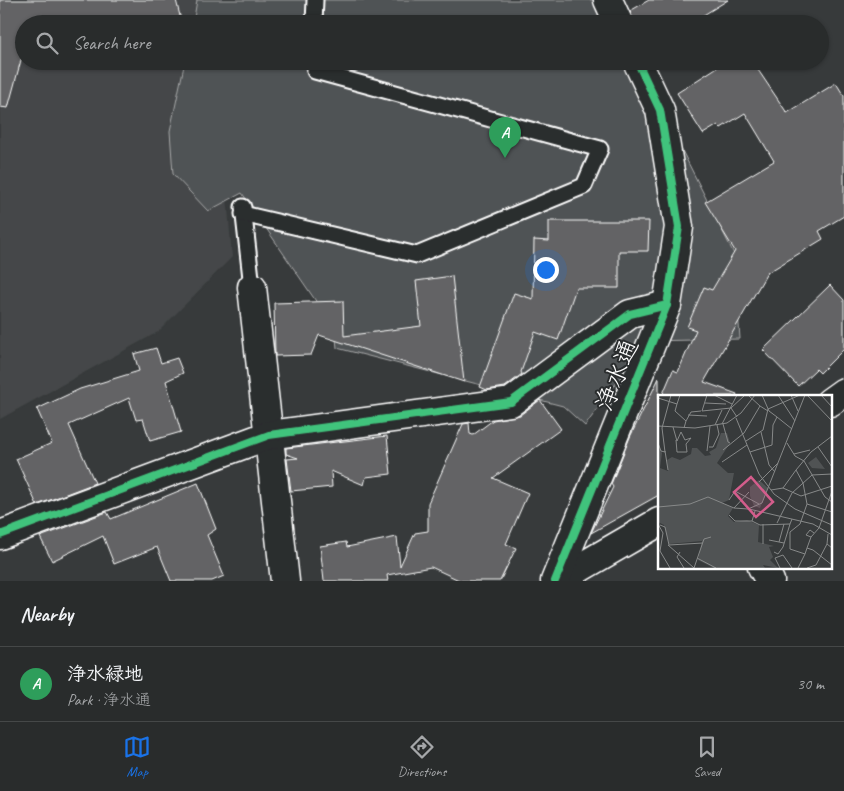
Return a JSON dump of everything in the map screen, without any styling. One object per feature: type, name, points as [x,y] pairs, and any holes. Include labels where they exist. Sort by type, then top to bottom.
[{"type":"street","points":[[608,0],[615,15]]},
{"type":"street","name":"浄水通","points":[[556,581],[667,306],[679,226],[660,110],[641,70]]},
{"type":"street","points":[[252,287],[285,581]]},
{"type":"street","points":[[0,535],[269,436],[511,402],[630,314],[667,306]]},
{"type":"street","points":[[832,401],[844,392]]},
{"type":"street","points":[[556,581],[658,523]]},
{"type":"street","points":[[763,568],[770,581]]},
{"type":"lane","points":[[314,15],[315,0]]},
{"type":"lane","points":[[252,287],[243,209],[417,255],[584,186],[600,149],[315,70]]},
{"type":"shaded area","points":[[0,0],[211,0],[212,15],[15,15],[15,70],[217,70],[232,257],[158,332],[0,419]]},
{"type":"shaded area","points":[[197,0],[607,0],[614,15],[194,15]]},
{"type":"shaded area","points":[[183,70],[642,70],[734,254],[740,339],[647,341],[585,426],[563,406],[337,348],[335,329],[242,193],[208,211],[173,174],[170,131]]},
{"type":"building","points":[[0,0],[176,0],[180,15],[15,15],[15,70],[18,70],[8,108],[0,107]]},
{"type":"building","points":[[649,0],[728,0],[704,15],[631,15],[630,11]]},
{"type":"building","points":[[713,70],[758,70],[787,113],[836,83],[844,96],[844,216],[819,231],[823,239],[767,273],[704,382],[736,395],[662,395],[673,370],[678,372],[696,330],[687,327],[704,287],[712,290],[735,251],[705,202],[774,161],[745,113],[721,128],[718,125],[703,134],[677,93]]},
{"type":"building","points":[[549,221],[649,221],[648,251],[619,251],[619,288],[576,288],[558,340],[535,332],[521,372],[522,374],[505,387],[487,390],[480,387],[514,293],[533,299],[534,240],[549,241]]},
{"type":"building","points":[[452,276],[464,382],[319,335],[311,355],[275,356],[274,303],[343,301],[344,336],[421,326],[416,281]]},
{"type":"building","points":[[830,285],[844,300],[844,349],[820,373],[816,369],[798,386],[763,350]]},
{"type":"building","points":[[156,348],[161,363],[177,358],[183,373],[166,381],[181,432],[150,441],[143,419],[136,420],[129,398],[69,425],[95,483],[37,505],[16,459],[52,443],[37,409],[80,389],[139,371],[134,354]]},
{"type":"building","points":[[659,378],[658,496],[591,533],[613,487],[611,484],[630,437]]},
{"type":"building","points":[[540,400],[561,429],[493,478],[528,493],[506,544],[516,548],[500,581],[461,581],[431,567],[387,575],[388,581],[324,581],[320,546],[346,542],[347,547],[397,537],[400,566],[415,533],[428,531],[428,503],[463,424],[469,423],[470,434],[473,435],[493,420],[520,415]]},
{"type":"building","points":[[387,436],[391,474],[366,477],[364,485],[331,471],[332,487],[291,491],[287,459],[298,458],[286,454],[286,448]]},
{"type":"building","points":[[198,483],[216,529],[207,535],[224,576],[212,581],[171,581],[157,547],[114,564],[103,536],[52,561],[40,537],[107,512],[111,519]]},
{"type":"cycle path","points":[[555,581],[667,305],[679,227],[660,110],[641,70]]},
{"type":"cycle path","points":[[0,535],[269,435],[511,402],[630,314],[667,305]]},
{"type":"place","name":"浄水緑地","points":[[505,158]]}]
